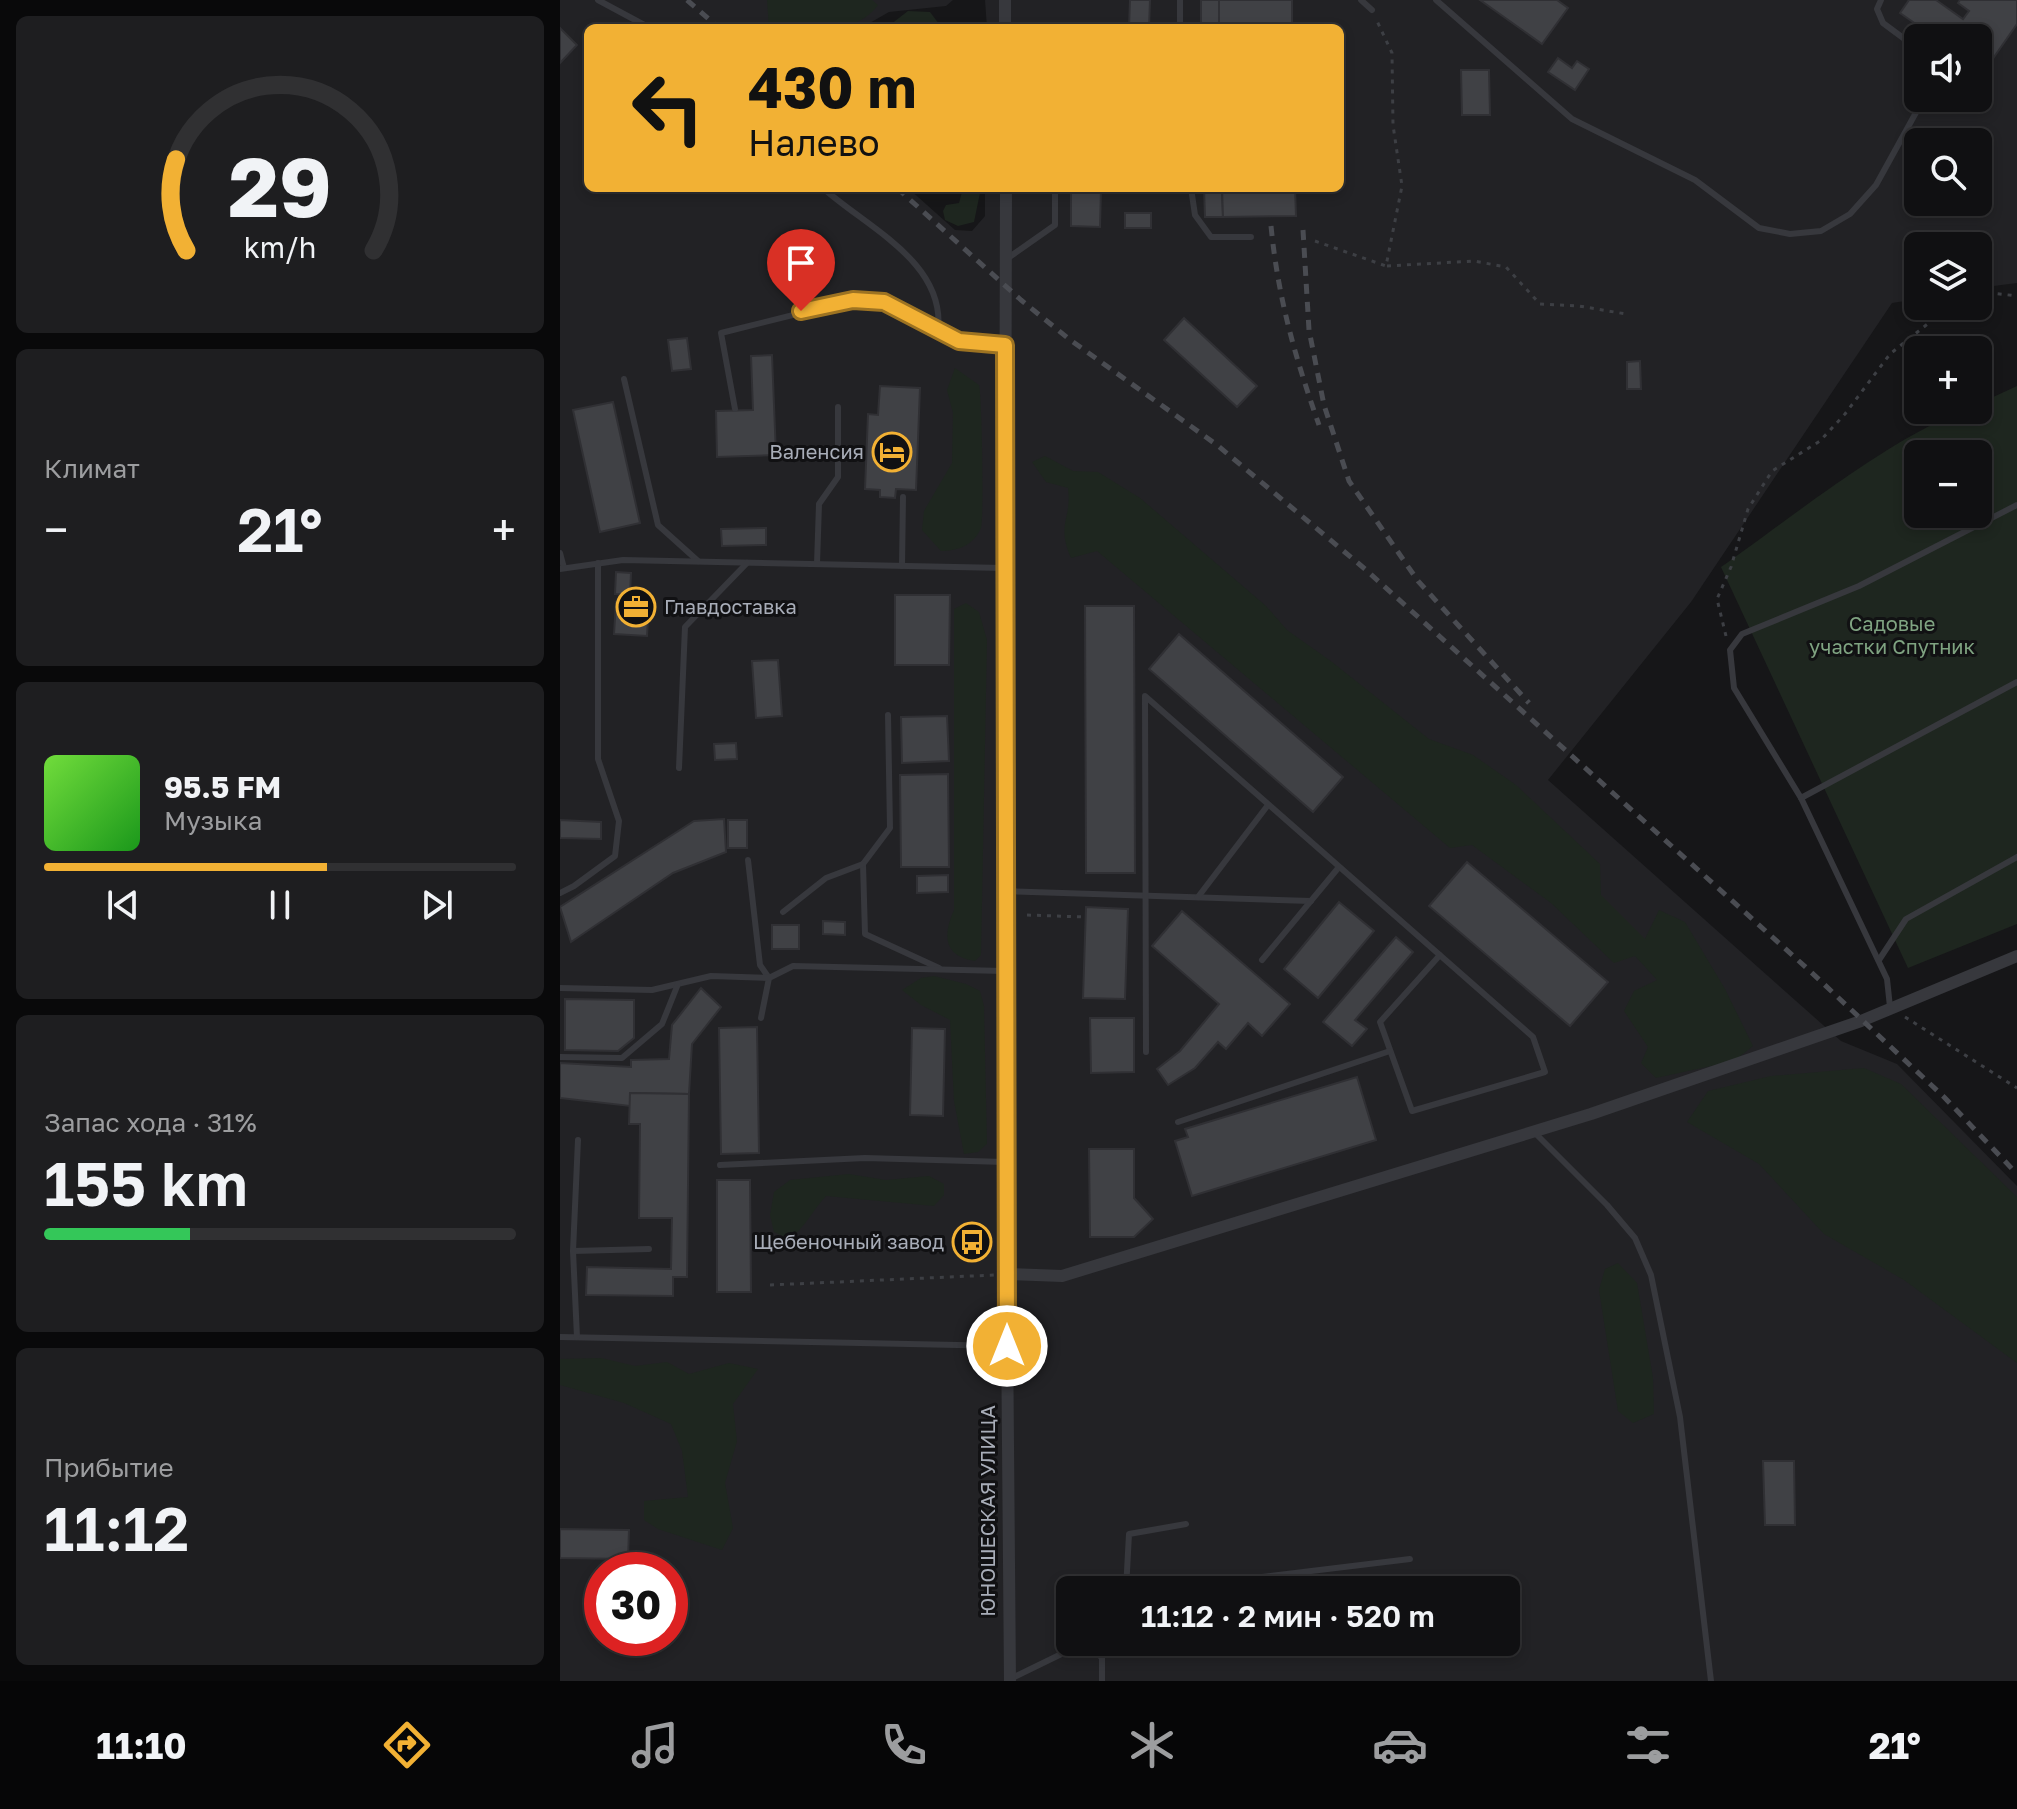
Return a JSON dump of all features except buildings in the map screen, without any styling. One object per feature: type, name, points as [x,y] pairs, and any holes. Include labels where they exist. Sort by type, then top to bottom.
[{"type":"street","points":[[1005,0],[1005,24]]},
{"type":"street","name":"ЮНОШЕСКАЯ УЛИЦА","points":[[1006,192],[1004,971],[1010,1680]]},
{"type":"street","points":[[1007,1274],[1062,1276],[1534,1132],[1861,1021],[2017,956]]},
{"type":"lane","points":[[598,0],[643,24]]},
{"type":"lane","points":[[1180,0],[1180,24]]},
{"type":"lane","points":[[1361,0],[1372,10]]},
{"type":"lane","points":[[1436,0],[1572,119],[1695,180],[1759,228],[1790,234],[1821,231],[1850,214],[1876,185],[1916,112]]},
{"type":"lane","points":[[1881,0],[1877,9],[1883,23],[1904,39]]},
{"type":"lane","points":[[828,192],[905,252],[928,279],[940,317],[938,331]]},
{"type":"lane","points":[[1005,260],[1055,225],[1055,192]]},
{"type":"lane","points":[[1192,192],[1195,215],[1211,237],[1251,237]]},
{"type":"lane","points":[[735,409],[721,333],[853,300],[884,302],[959,341],[1005,345]]},
{"type":"lane","points":[[624,379],[658,525],[699,562]]},
{"type":"lane","points":[[817,564],[819,504],[838,477],[838,407]]},
{"type":"lane","points":[[902,566],[903,497]]},
{"type":"lane","points":[[1890,1007],[1887,979],[1879,960],[1801,798],[1734,688],[1730,650],[1742,634],[1859,586],[2017,505]]},
{"type":"lane","points":[[560,553],[562,568],[623,560],[1006,568]]},
{"type":"lane","points":[[560,893],[615,856],[619,821],[598,759],[598,563]]},
{"type":"lane","points":[[679,768],[685,627],[747,563]]},
{"type":"lane","points":[[1801,798],[2017,682]]},
{"type":"lane","points":[[1146,1052],[1145,696],[1268,805],[1440,955],[1533,1037],[1545,1072],[1412,1111],[1380,1022],[1440,955]]},
{"type":"lane","points":[[783,912],[826,878],[863,864],[890,828],[888,715]]},
{"type":"lane","points":[[1198,897],[1268,805]]},
{"type":"lane","points":[[1879,960],[1906,919],[2017,857]]},
{"type":"lane","points":[[748,860],[760,965],[769,978],[761,1018]]},
{"type":"lane","points":[[863,864],[865,934],[942,970]]},
{"type":"lane","points":[[1262,960],[1339,867]]},
{"type":"lane","points":[[1004,891],[1311,901]]},
{"type":"lane","points":[[560,988],[652,990],[711,976],[769,978],[793,966],[1004,971]]},
{"type":"lane","points":[[560,1057],[622,1058],[662,1024],[678,984]]},
{"type":"lane","points":[[1178,1122],[1390,1051]]},
{"type":"lane","points":[[1534,1132],[1607,1205],[1635,1238],[1651,1275],[1680,1417],[1711,1681]]},
{"type":"lane","points":[[577,1337],[573,1251],[578,1140]]},
{"type":"lane","points":[[720,1165],[865,1158],[1005,1162]]},
{"type":"lane","points":[[573,1251],[649,1249]]},
{"type":"lane","points":[[560,1337],[1007,1346]]},
{"type":"lane","points":[[1127,1576],[1129,1534],[1186,1524]]},
{"type":"lane","points":[[1271,1576],[1410,1559]]},
{"type":"lane","points":[[1010,1680],[1058,1656]]},
{"type":"lane","points":[[1100,1656],[1102,1681]]},
{"type":"path","points":[[1372,10],[1392,53],[1393,125],[1402,186],[1386,266]]},
{"type":"path","points":[[1315,241],[1386,266],[1474,261],[1506,267],[1540,304],[1579,306],[1626,314]]},
{"type":"path","points":[[1992,293],[2017,296]]},
{"type":"path","points":[[1730,650],[1717,599],[1731,567],[1748,509],[1772,471],[1820,441],[1890,354],[1932,320]]},
{"type":"path","points":[[1027,915],[1085,917]]},
{"type":"path","points":[[1890,1007],[2017,1088]]},
{"type":"path","points":[[770,1285],[1007,1274]]},
{"type":"shaded area","points":[[560,0],[953,0],[946,6],[889,12],[868,24],[584,24],[584,192],[912,192],[955,230],[972,231],[985,216],[985,192],[1344,192],[1344,24],[987,24],[985,0],[2017,0],[2017,283],[1992,286],[1992,232],[1904,232],[1904,301],[1892,303],[1691,602],[1548,780],[1841,1041],[1897,1064],[2017,1186],[2017,1681],[560,1681]]},
{"type":"green space","points":[[767,0],[872,0],[878,5],[868,15],[850,24],[769,24]]},
{"type":"green space","points":[[908,11],[930,12],[939,24],[891,24]]},
{"type":"green space","points":[[962,192],[980,192],[974,222],[958,226],[945,220],[943,211],[946,205],[959,203]]},
{"type":"green space","points":[[955,368],[979,385],[982,520],[978,534],[970,543],[941,551],[922,530],[924,511],[952,463],[953,413],[947,390]]},
{"type":"green space","name":"Садовые участки Спутник","points":[[2017,386],[2017,924],[1908,968],[1721,567],[1849,475],[1904,441],[1904,528],[1992,528],[1992,440],[1905,440],[1935,424],[1992,424],[1992,398]]},
{"type":"green space","points":[[1045,456],[1073,471],[1098,472],[1140,498],[1266,606],[1287,630],[1429,739],[1473,755],[1516,785],[1600,864],[1601,895],[1645,939],[1659,910],[1685,922],[1725,989],[1753,1046],[1734,1061],[1656,1078],[1641,1063],[1648,1047],[1624,1011],[1634,991],[1657,980],[1635,956],[1614,963],[1551,903],[1472,845],[1450,848],[1097,551],[1071,558],[1065,537],[1068,488],[1046,482],[1032,462]]},
{"type":"green space","points":[[966,603],[979,612],[987,640],[981,955],[975,961],[951,949],[947,936],[954,910],[954,609]]},
{"type":"green space","points":[[934,976],[980,991],[984,1006],[987,1144],[978,1152],[964,1154],[954,1101],[950,1020],[921,1005],[902,990],[921,978]]},
{"type":"green space","points":[[1864,1068],[1901,1084],[2017,1197],[2017,1363],[1904,1280],[1824,1234],[1759,1164],[1687,1122],[1708,1091],[1771,1076]]},
{"type":"green space","points":[[849,1174],[886,1180],[929,1176],[944,1184],[944,1195],[934,1206],[826,1196],[800,1230],[789,1239],[774,1232],[770,1215],[774,1192],[790,1180]]},
{"type":"green space","points":[[1618,1263],[1637,1283],[1653,1378],[1654,1414],[1633,1423],[1618,1411],[1599,1290],[1605,1269]]},
{"type":"green space","points":[[601,1358],[635,1366],[667,1362],[689,1374],[729,1363],[758,1369],[733,1404],[737,1441],[725,1483],[733,1528],[722,1550],[658,1529],[644,1520],[644,1501],[688,1497],[682,1451],[671,1424],[624,1403],[560,1385],[560,1359]]},
{"type":"railway","points":[[687,0],[714,24]]},
{"type":"railway","points":[[901,192],[1021,300],[1069,339],[1217,445],[1365,569],[1811,972],[1944,1097],[2017,1174]]},
{"type":"railway","points":[[1271,226],[1289,327],[1319,425]]},
{"type":"railway","points":[[1303,230],[1309,330],[1324,405],[1349,481],[1418,581],[1529,703]]},
{"type":"place","name":"Валенсия","points":[[892,452]]},
{"type":"place","name":"Главдоставка","points":[[636,607]]},
{"type":"place","name":"Щебеночный завод","points":[[972,1242]]},
{"type":"route","points":[[801,311],[853,300],[884,302],[959,341],[1005,345],[1007,1346]]}]
